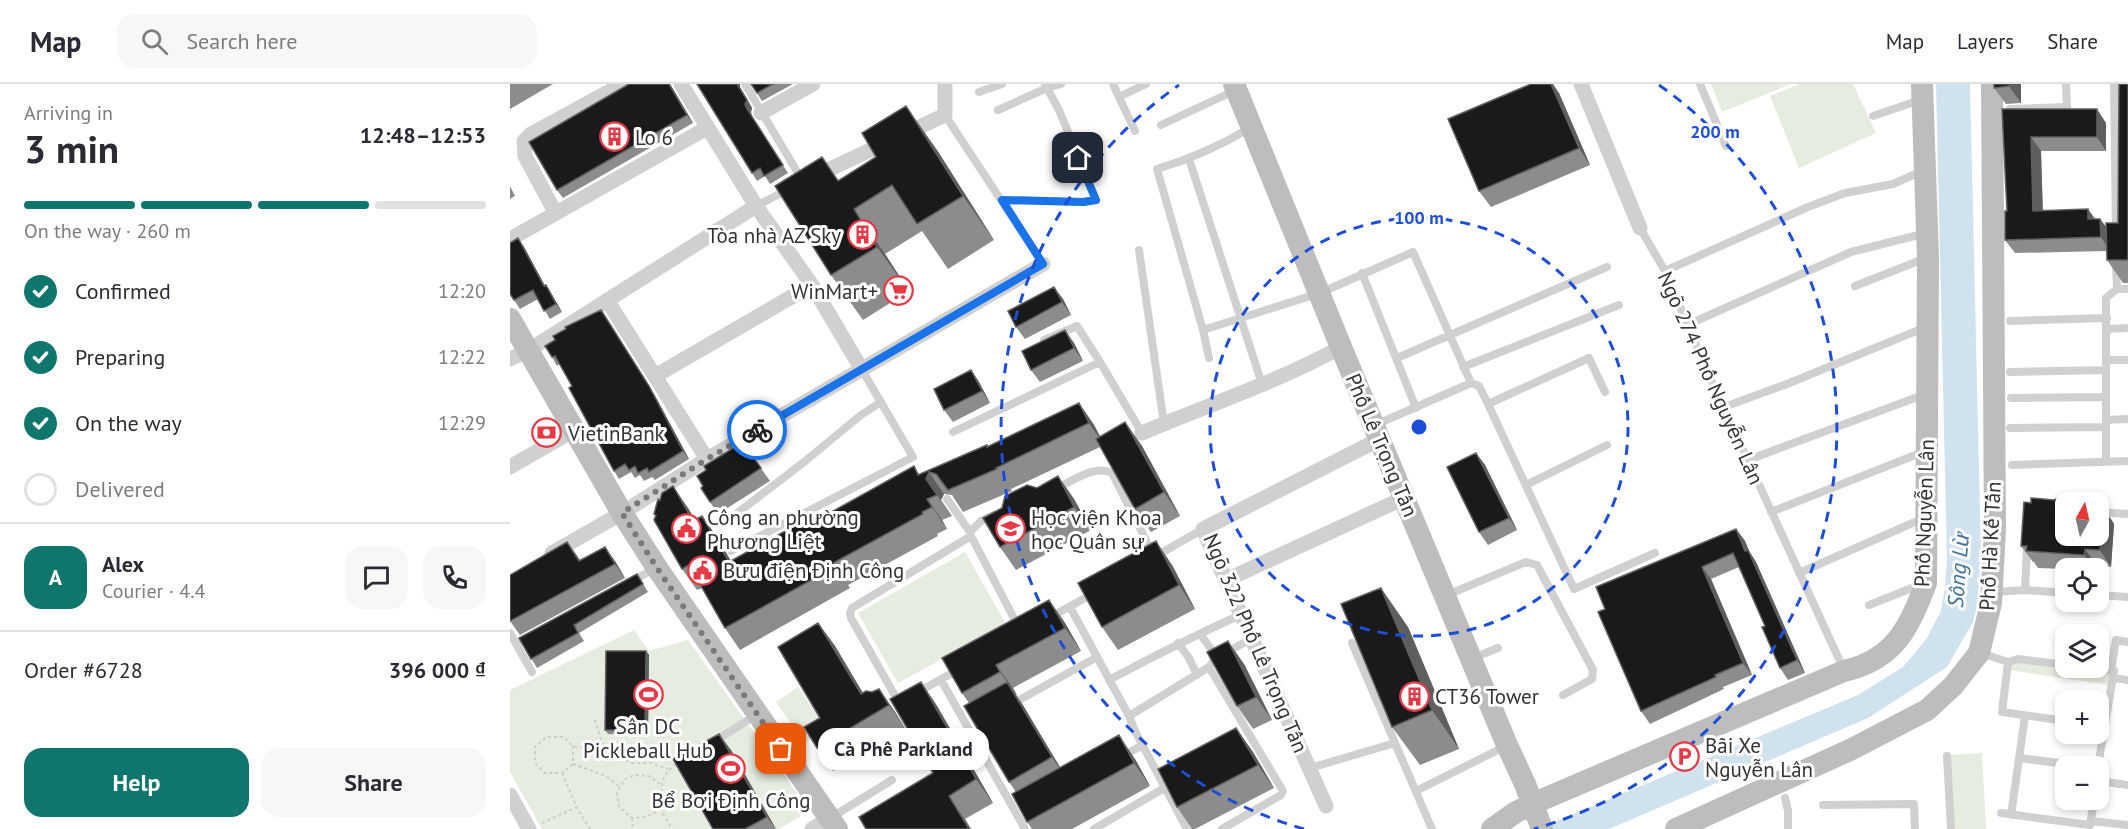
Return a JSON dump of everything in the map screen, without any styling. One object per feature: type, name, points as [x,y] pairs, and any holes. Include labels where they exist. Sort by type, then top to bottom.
[{"type":"street","points":[[555,212],[525,156],[524,141],[531,134],[623,84]]},
{"type":"street","points":[[681,84],[756,206],[812,285],[862,370]]},
{"type":"street","points":[[761,113],[813,84]]},
{"type":"street","points":[[803,182],[945,115],[945,84]]},
{"type":"street","name":"Ngõ 274 Phố Nguyễn Lân","points":[[1581,84],[1640,228]]},
{"type":"street","name":"Phố Hà Kế Tấn","points":[[1691,827],[1927,710],[1953,686],[1979,653],[1991,593],[1995,530],[1992,84]]},
{"type":"street","name":"Phố Lê Trọng Tấn","points":[[1236,87],[1341,347],[1537,817]]},
{"type":"street","name":"Phố Nguyễn Lân","points":[[1492,829],[1516,812],[1537,817],[1666,743],[1844,671],[1862,667],[1883,655],[1900,638],[1915,614],[1926,583],[1928,258],[1922,92]]},
{"type":"street","points":[[510,239],[707,128]]},
{"type":"street","points":[[519,355],[756,206]]},
{"type":"street","points":[[541,560],[622,513],[707,459],[1043,264]]},
{"type":"street","points":[[655,376],[812,285]]},
{"type":"street","points":[[607,300],[707,459]]},
{"type":"street","points":[[510,319],[519,355],[574,430],[622,513],[757,714],[826,826]]},
{"type":"street","points":[[1142,433],[1262,384],[1322,358],[1341,347]]},
{"type":"street","points":[[510,466],[574,430]]},
{"type":"street","name":"Ngõ 322 Phố Lê Trọng Tấn","points":[[1326,806],[1203,528],[1377,432]]},
{"type":"street","points":[[1226,580],[1404,498]]},
{"type":"street","points":[[510,795],[534,827]]},
{"type":"lane","points":[[745,84],[803,182],[756,206]]},
{"type":"lane","points":[[979,92],[1002,84]]},
{"type":"lane","points":[[998,110],[1046,86],[1061,84]]},
{"type":"lane","points":[[1113,84],[1136,131]]},
{"type":"lane","points":[[1119,97],[1146,84]]},
{"type":"lane","points":[[1700,84],[1726,146]]},
{"type":"lane","points":[[2009,109],[2067,107],[2066,84]]},
{"type":"lane","points":[[2115,84],[2116,244]]},
{"type":"lane","points":[[1002,200],[1083,202],[1096,200],[1059,110],[1046,86]]},
{"type":"lane","points":[[1161,125],[1236,87]]},
{"type":"lane","points":[[1873,116],[1922,92]]},
{"type":"lane","points":[[945,115],[1043,264]]},
{"type":"lane","points":[[1209,358],[1157,169],[1189,159],[1232,139],[1252,126]]},
{"type":"lane","points":[[1189,159],[1262,384]]},
{"type":"lane","points":[[1665,271],[1845,193],[1893,184],[1925,170]]},
{"type":"lane","name":"Ngõ 274 Phố Nguyễn Lân","points":[[1640,228],[1665,271],[1687,325],[1844,671]]},
{"type":"lane","points":[[1687,325],[1851,252],[1926,233]]},
{"type":"lane","points":[[1139,250],[1164,424]]},
{"type":"lane","points":[[1203,330],[1320,293],[1413,252],[1471,383]]},
{"type":"lane","points":[[2116,255],[2117,290]]},
{"type":"lane","points":[[1855,286],[1928,258]]},
{"type":"lane","points":[[1397,358],[1607,267]]},
{"type":"lane","points":[[1362,273],[1416,408]]},
{"type":"lane","points":[[2106,461],[2106,298],[2117,290],[2128,290]]},
{"type":"lane","points":[[1464,367],[1619,305]]},
{"type":"lane","points":[[2010,321],[2107,318]]},
{"type":"lane","points":[[1044,340],[1077,326],[1142,433]]},
{"type":"lane","points":[[1724,407],[1787,384],[1927,326]]},
{"type":"lane","points":[[2107,329],[2128,328]]},
{"type":"lane","points":[[1488,404],[1589,358],[1605,392]]},
{"type":"lane","points":[[2106,360],[2128,360]]},
{"type":"lane","points":[[953,432],[1100,362]]},
{"type":"lane","points":[[732,551],[913,457],[862,370]]},
{"type":"lane","points":[[2010,372],[2106,370]]},
{"type":"lane","points":[[1377,432],[1416,408],[1471,383],[1479,386],[1574,589],[1655,553]]},
{"type":"lane","points":[[1748,460],[1927,394]]},
{"type":"lane","points":[[2011,398],[2106,397]]},
{"type":"lane","points":[[727,521],[861,415],[881,402]]},
{"type":"lane","points":[[2010,428],[2106,423],[2128,419]]},
{"type":"lane","points":[[1526,485],[1607,445]]},
{"type":"lane","points":[[1771,512],[1927,450]]},
{"type":"lane","points":[[2012,465],[2128,460]]},
{"type":"lane","points":[[1045,493],[1098,470],[1112,473],[1155,557]]},
{"type":"lane","points":[[947,499],[970,534],[1021,632]]},
{"type":"lane","points":[[961,668],[896,705],[850,613],[852,608],[970,534],[981,521],[1003,512]]},
{"type":"lane","points":[[2109,513],[2128,514]]},
{"type":"lane","points":[[1799,573],[1926,517]]},
{"type":"lane","points":[[1145,563],[1203,528]]},
{"type":"lane","points":[[2025,590],[2028,543]]},
{"type":"lane","points":[[1446,595],[1526,562],[1537,565],[1593,670],[1592,679],[1563,695]]},
{"type":"lane","points":[[627,584],[657,568]]},
{"type":"lane","points":[[1869,605],[1926,583]]},
{"type":"lane","points":[[1041,622],[1098,590]]},
{"type":"lane","points":[[1991,593],[2025,590],[2055,592]]},
{"type":"lane","points":[[2109,596],[2128,597]]},
{"type":"lane","points":[[1070,607],[1130,716],[1187,829]]},
{"type":"lane","points":[[1109,680],[1178,643],[1201,635],[1240,615]]},
{"type":"lane","points":[[1011,638],[1031,627]]},
{"type":"lane","points":[[510,633],[532,672]]},
{"type":"lane","points":[[516,644],[537,633]]},
{"type":"lane","points":[[1201,635],[1217,657]]},
{"type":"lane","points":[[1130,716],[1209,667],[1217,657],[1251,639]]},
{"type":"lane","points":[[2109,690],[2116,640],[2128,642]]},
{"type":"lane","points":[[1178,643],[1189,658],[1197,675]]},
{"type":"lane","points":[[1352,643],[1432,829]]},
{"type":"lane","points":[[1472,659],[1498,648]]},
{"type":"lane","points":[[1979,653],[2008,662],[2018,658],[2055,663]]},
{"type":"lane","points":[[1008,707],[1097,657]]},
{"type":"lane","points":[[2008,662],[2002,712],[2055,720]]},
{"type":"lane","points":[[1209,667],[1282,790],[1281,795],[1222,829]]},
{"type":"lane","points":[[2109,673],[2128,680]]},
{"type":"lane","points":[[941,680],[1025,829]]},
{"type":"lane","points":[[705,747],[757,714]]},
{"type":"lane","points":[[2011,815],[2025,716]]},
{"type":"lane","points":[[969,728],[979,723]]},
{"type":"lane","points":[[1310,768],[1395,743]]},
{"type":"lane","points":[[1112,763],[1143,745]]},
{"type":"lane","points":[[1416,791],[1507,745]]},
{"type":"lane","points":[[1947,756],[1951,829]]},
{"type":"lane","points":[[2019,758],[2055,763]]},
{"type":"lane","points":[[826,826],[892,780]]},
{"type":"lane","points":[[2109,782],[2128,785]]},
{"type":"lane","points":[[1094,829],[1166,787]]},
{"type":"lane","points":[[1785,798],[1788,829]]},
{"type":"lane","points":[[1823,805],[1914,804],[1915,829]]},
{"type":"lane","points":[[1018,816],[1029,810]]},
{"type":"lane","points":[[2090,825],[2092,810]]},
{"type":"lane","points":[[2001,813],[2090,825],[2128,825]]},
{"type":"path","points":[[595,720],[605,751]]},
{"type":"path","points":[[573,764],[562,773],[545,773],[535,763],[536,747],[546,737],[563,737],[573,746],[605,751],[631,763],[651,763],[668,769]]},
{"type":"path","points":[[573,746],[573,764]]},
{"type":"path","points":[[573,764],[606,776],[620,787]]},
{"type":"path","points":[[660,784],[648,776],[634,776],[624,780],[617,793],[619,807],[632,818],[649,817],[660,808],[663,796],[660,784],[668,769],[678,764]]},
{"type":"path","points":[[562,773],[590,829]]},
{"type":"path","points":[[534,827],[577,807]]},
{"type":"path","points":[[660,808],[672,829]]},
{"type":"path","points":[[632,818],[633,829]]},
{"type":"shaded area","points":[[1711,84],[1791,84],[1722,112]]},
{"type":"shaded area","points":[[1800,84],[1853,84],[1876,133],[1799,168],[1770,96]]},
{"type":"shaded area","points":[[965,552],[1006,624],[898,683],[858,613]]},
{"type":"shaded area","points":[[634,630],[649,651],[688,640],[802,800],[800,817],[779,829],[542,829],[510,772],[510,690]]},
{"type":"shaded area","points":[[2017,661],[2055,666],[2055,677],[2009,670],[2010,663]]},
{"type":"shaded area","points":[[2109,673],[2111,673],[2109,685],[2062,678],[2109,678]]},
{"type":"shaded area","points":[[798,687],[826,728],[804,743],[776,702]]},
{"type":"shaded area","points":[[1982,753],[1986,829],[1953,829],[1949,755]]},
{"type":"water","name":"Sông Lừ","points":[[1936,84],[1970,84],[1981,554],[1977,607],[1973,622],[1947,667],[1868,718],[1609,829],[1538,829],[1858,695],[1903,667],[1927,638],[1941,611],[1947,559]]},
{"type":"building","name":"Lo 6","points":[[629,84],[669,84],[687,115],[557,190],[529,142]]},
{"type":"building","points":[[697,84],[737,84],[747,100],[745,104],[747,109],[783,165],[764,176],[760,168],[752,173]]},
{"type":"building","points":[[751,84],[773,84],[757,93]]},
{"type":"building","points":[[1531,84],[1551,84],[1579,148],[1479,191],[1448,119]]},
{"type":"building","points":[[1994,84],[2009,84],[2009,86],[1994,88]]},
{"type":"building","points":[[2119,84],[2128,84],[2128,260],[2107,260],[2106,223],[2118,223]]},
{"type":"building","points":[[906,106],[963,196],[917,224],[892,185],[854,209],[877,247],[831,275],[775,186],[822,157],[838,181],[876,157],[862,133]]},
{"type":"building","points":[[2002,109],[2097,109],[2097,137],[2031,137],[2033,211],[2088,209],[2088,219],[2100,219],[2101,237],[2005,240],[2005,211],[2007,211]]},
{"type":"building","points":[[518,238],[556,304],[544,311],[533,290],[514,300],[510,294],[510,243]]},
{"type":"building","points":[[1054,287],[1062,302],[1016,327],[1008,311]]},
{"type":"building","points":[[601,310],[649,386],[683,451],[649,472],[647,468],[638,473],[635,466],[629,470],[625,464],[614,471],[569,388],[572,386],[555,356],[552,357],[545,346],[555,340],[553,336],[566,329],[565,327]]},
{"type":"building","points":[[1065,330],[1074,348],[1031,370],[1022,351]]},
{"type":"building","points":[[971,370],[982,391],[944,410],[934,389]]},
{"type":"building","points":[[1079,403],[1089,423],[997,469],[948,490],[936,474],[929,472],[926,479],[937,495],[927,499],[932,507],[922,512],[923,514],[833,563],[835,567],[725,628],[689,565],[682,569],[654,520],[658,499],[660,500],[662,493],[673,486],[693,521],[702,516],[729,562],[807,519],[810,524],[914,466],[918,475],[987,445],[987,447]]},
{"type":"building","points":[[1125,422],[1164,492],[1135,509],[1096,439]]},
{"type":"building","points":[[735,447],[737,451],[743,447],[750,459],[753,457],[761,468],[710,502],[697,476],[706,470],[704,466]]},
{"type":"building","points":[[1476,453],[1509,518],[1479,532],[1447,467]]},
{"type":"building","points":[[1058,476],[1074,507],[1000,547],[983,518],[1002,508],[1005,496],[1027,485],[1037,488]]},
{"type":"building","points":[[2031,498],[2054,500],[2055,546],[2100,546],[2100,550],[2085,549],[2084,555],[2026,551],[2027,546],[2021,546],[2024,502],[2031,503]]},
{"type":"building","points":[[1736,529],[1745,551],[1748,550],[1797,660],[1780,668],[1762,627],[1765,626],[1733,553],[1702,567],[1743,663],[1641,711],[1598,612],[1605,609],[1596,587]]},
{"type":"building","points":[[1156,541],[1179,585],[1102,627],[1078,583]]},
{"type":"building","points":[[567,542],[579,561],[605,547],[615,564],[510,621],[510,575]]},
{"type":"building","points":[[637,574],[643,584],[574,625],[578,633],[531,659],[519,638]]},
{"type":"building","points":[[1381,588],[1432,710],[1392,727],[1341,604]]},
{"type":"building","points":[[1049,600],[1065,628],[996,665],[1000,672],[962,693],[942,658]]},
{"type":"building","points":[[818,623],[861,694],[879,689],[889,705],[817,748],[804,727],[820,718],[778,647]]},
{"type":"building","points":[[1228,641],[1256,697],[1237,706],[1207,652]]},
{"type":"building","points":[[606,651],[646,651],[645,730],[605,730]]},
{"type":"building","points":[[921,682],[976,779],[949,796],[969,829],[866,829],[859,817],[933,773],[890,699]]},
{"type":"building","points":[[1007,682],[1052,757],[1009,782],[964,706]]},
{"type":"building","points":[[1236,728],[1258,765],[1177,807],[1158,769]]},
{"type":"building","points":[[719,734],[767,817],[745,829],[713,829],[673,759]]},
{"type":"building","points":[[1119,735],[1134,763],[1027,822],[1012,794]]},
{"type":"way so far","points":[[757,430],[622,513],[781,749]]},
{"type":"place","name":"Lo 6","points":[[614,137]]},
{"type":"place","name":"Tòa nhà AZ Sky","points":[[862,235]]},
{"type":"place","name":"WinMart+","points":[[899,291]]},
{"type":"place","name":"VietinBank","points":[[547,433]]},
{"type":"place","name":"Công an phường Phương Liệt","points":[[686,529]]},
{"type":"place","name":"Học viện Khoa học Quân sự","points":[[1010,529]]},
{"type":"place","name":"Bưu điện Định Công","points":[[702,570]]},
{"type":"place","name":"Sân DC Pickleball Hub","points":[[648,695]]},
{"type":"place","name":"CT36 Tower","points":[[1414,696]]},
{"type":"place","name":"Cà Phê Parkland","points":[[781,749]]},
{"type":"place","name":"Bãi Xe Nguyễn Lân","points":[[1684,757]]},
{"type":"place","name":"Bể Bơi Định Công","points":[[731,769]]},
{"type":"route","points":[[757,430],[1043,264],[1002,200],[1029,202],[1096,200],[1078,158]]}]
